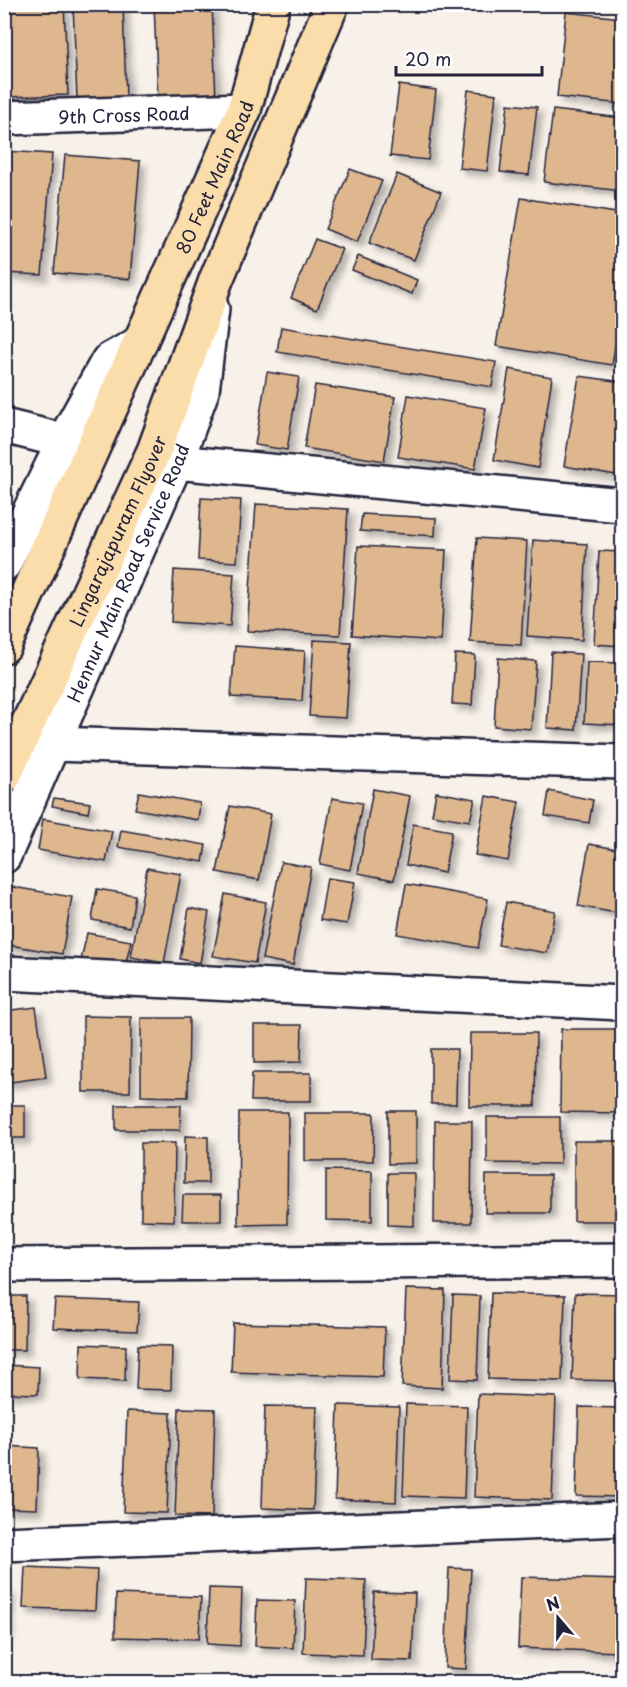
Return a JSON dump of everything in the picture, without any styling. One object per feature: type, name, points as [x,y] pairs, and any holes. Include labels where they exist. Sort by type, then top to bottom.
[{"type":"main road","name":"80 Feet Main Road","points":[[140,343],[244,110],[273,4]]},
{"type":"main road","name":"Lingarajapuram Flyover","points":[[4,776],[165,456],[216,280],[332,4]]},
{"type":"main road","points":[[4,646],[140,343]]},
{"type":"street","name":"9th Cross Road","points":[[4,118],[244,110]]},
{"type":"street","points":[[4,564],[64,441],[108,361],[140,343]]},
{"type":"street","points":[[4,426],[64,441]]},
{"type":"street","points":[[165,456],[622,505]]},
{"type":"street","name":"Hennur Main Road Service Road","points":[[4,856],[53,744],[165,456]]},
{"type":"street","points":[[53,744],[622,762]]},
{"type":"street","points":[[4,973],[622,1004]]},
{"type":"street","points":[[4,1265],[622,1260]]},
{"type":"street","points":[[4,1544],[622,1519]]},
{"type":"building","points":[[4,4],[64,4],[68,95],[4,97]]},
{"type":"building","points":[[73,4],[123,4],[126,97],[77,99]]},
{"type":"building","points":[[154,4],[212,4],[216,99],[158,101]]},
{"type":"building","points":[[566,12],[622,18],[622,104],[557,97]]},
{"type":"building","points":[[399,85],[436,90],[428,160],[390,156]]},
{"type":"building","points":[[468,90],[496,94],[487,171],[459,168]]},
{"type":"building","points":[[508,104],[537,107],[529,175],[500,172]]},
{"type":"building","points":[[553,110],[622,118],[622,191],[544,182]]},
{"type":"building","points":[[4,151],[52,154],[42,275],[4,273]]},
{"type":"building","points":[[65,155],[140,161],[130,279],[54,273]]},
{"type":"building","points":[[350,169],[382,181],[357,242],[325,229]]},
{"type":"building","points":[[397,174],[441,192],[414,260],[369,243]]},
{"type":"building","points":[[521,198],[622,214],[622,300],[612,365],[496,346]]},
{"type":"building","points":[[315,239],[342,249],[317,309],[291,298]]},
{"type":"building","points":[[358,256],[417,280],[412,294],[352,270]]},
{"type":"building","points":[[281,327],[496,362],[492,387],[277,352]]},
{"type":"building","points":[[509,369],[552,377],[538,468],[494,460]]},
{"type":"building","points":[[267,372],[299,377],[287,450],[255,445]]},
{"type":"building","points":[[579,376],[622,382],[622,476],[564,466]]},
{"type":"building","points":[[315,385],[395,397],[384,461],[304,448]]},
{"type":"building","points":[[408,395],[486,408],[475,469],[398,457]]},
{"type":"building","points":[[201,498],[241,500],[237,562],[198,560]]},
{"type":"building","points":[[256,504],[348,509],[340,635],[247,631]]},
{"type":"building","points":[[362,514],[436,518],[435,536],[360,531]]},
{"type":"building","points":[[477,538],[527,541],[521,645],[470,642]]},
{"type":"building","points":[[533,540],[587,544],[582,640],[527,636]]},
{"type":"building","points":[[358,546],[446,550],[441,641],[352,635]]},
{"type":"building","points":[[599,551],[622,552],[622,646],[594,644]]},
{"type":"building","points":[[174,570],[234,574],[230,626],[171,622]]},
{"type":"building","points":[[314,640],[351,642],[346,718],[309,716]]},
{"type":"building","points":[[235,646],[305,651],[302,701],[231,697]]},
{"type":"building","points":[[551,652],[581,654],[576,730],[547,728]]},
{"type":"building","points":[[455,654],[475,655],[472,705],[452,704]]},
{"type":"building","points":[[498,658],[536,661],[531,729],[494,726]]},
{"type":"building","points":[[587,662],[622,663],[622,725],[584,723]]},
{"type":"building","points":[[373,789],[410,796],[394,880],[358,873]]},
{"type":"building","points":[[549,791],[593,800],[589,823],[545,816]]},
{"type":"building","points":[[139,792],[200,803],[198,820],[135,809]]},
{"type":"building","points":[[436,792],[475,799],[470,821],[432,815]]},
{"type":"building","points":[[486,796],[519,802],[508,861],[475,855]]},
{"type":"building","points":[[54,798],[90,803],[88,813],[52,806]]},
{"type":"building","points":[[332,798],[362,803],[350,870],[320,864]]},
{"type":"building","points":[[230,806],[271,814],[259,880],[217,872]]},
{"type":"building","points":[[43,819],[112,831],[106,862],[38,850]]},
{"type":"building","points":[[413,824],[452,831],[444,873],[406,865]]},
{"type":"building","points":[[121,830],[206,845],[203,862],[118,847]]},
{"type":"building","points":[[589,844],[622,850],[622,914],[578,906]]},
{"type":"building","points":[[281,862],[311,867],[293,965],[262,959]]},
{"type":"building","points":[[147,868],[181,874],[164,963],[131,957]]},
{"type":"building","points":[[327,878],[355,882],[347,924],[320,920]]},
{"type":"building","points":[[406,884],[488,899],[478,948],[397,934]]},
{"type":"building","points":[[7,886],[72,897],[62,954],[4,944],[4,901]]},
{"type":"building","points":[[97,889],[135,895],[130,927],[92,920]]},
{"type":"building","points":[[225,894],[266,902],[255,963],[213,956]]},
{"type":"building","points":[[506,902],[555,911],[547,953],[498,945]]},
{"type":"building","points":[[189,908],[209,912],[200,963],[180,959]]},
{"type":"building","points":[[87,933],[131,941],[125,968],[81,960]]},
{"type":"building","points":[[36,1007],[46,1077],[4,1083],[4,1011]]},
{"type":"building","points":[[83,1016],[131,1017],[130,1092],[83,1092]]},
{"type":"building","points":[[141,1018],[189,1018],[188,1097],[141,1096]]},
{"type":"building","points":[[254,1025],[302,1025],[301,1062],[254,1063]]},
{"type":"building","points":[[561,1029],[622,1029],[622,1113],[560,1112]]},
{"type":"building","points":[[470,1033],[536,1033],[535,1106],[469,1106]]},
{"type":"building","points":[[431,1049],[457,1049],[456,1104],[431,1104]]},
{"type":"building","points":[[252,1073],[311,1073],[311,1101],[251,1101]]},
{"type":"building","points":[[4,1105],[25,1105],[25,1138],[4,1138]]},
{"type":"building","points":[[116,1105],[181,1105],[180,1130],[116,1130]]},
{"type":"building","points":[[388,1111],[416,1111],[416,1163],[388,1164]]},
{"type":"building","points":[[239,1112],[288,1112],[287,1224],[238,1225]]},
{"type":"building","points":[[305,1113],[374,1113],[373,1161],[305,1161]]},
{"type":"building","points":[[487,1117],[560,1117],[560,1164],[487,1163]]},
{"type":"building","points":[[435,1121],[472,1121],[471,1223],[434,1223]]},
{"type":"building","points":[[185,1136],[208,1137],[208,1183],[184,1183]]},
{"type":"building","points":[[574,1141],[622,1141],[622,1221],[574,1221]]},
{"type":"building","points":[[141,1143],[175,1143],[174,1221],[141,1220]]},
{"type":"building","points":[[326,1170],[372,1171],[372,1221],[326,1220]]},
{"type":"building","points":[[388,1173],[414,1173],[414,1226],[388,1225]]},
{"type":"building","points":[[486,1175],[550,1175],[550,1213],[485,1213]]},
{"type":"building","points":[[183,1195],[221,1195],[221,1221],[182,1221]]},
{"type":"building","points":[[406,1289],[445,1290],[442,1388],[402,1386]]},
{"type":"building","points":[[491,1293],[565,1295],[562,1381],[488,1379]]},
{"type":"building","points":[[575,1293],[622,1294],[622,1381],[572,1380]]},
{"type":"building","points":[[453,1295],[480,1296],[477,1380],[450,1379]]},
{"type":"building","points":[[4,1296],[26,1296],[25,1350],[4,1350]]},
{"type":"building","points":[[55,1299],[139,1302],[137,1331],[53,1328]]},
{"type":"building","points":[[233,1323],[385,1327],[383,1377],[231,1372]]},
{"type":"building","points":[[81,1344],[126,1346],[125,1381],[80,1379]]},
{"type":"building","points":[[138,1345],[172,1346],[171,1390],[136,1389]]},
{"type":"building","points":[[4,1365],[39,1367],[38,1394],[4,1393]]},
{"type":"building","points":[[478,1394],[556,1397],[552,1500],[474,1497]]},
{"type":"building","points":[[406,1404],[467,1406],[464,1498],[403,1496]]},
{"type":"building","points":[[338,1405],[399,1407],[396,1502],[335,1499]]},
{"type":"building","points":[[265,1406],[317,1407],[313,1510],[262,1508]]},
{"type":"building","points":[[579,1407],[622,1408],[622,1497],[576,1496]]},
{"type":"building","points":[[179,1408],[215,1409],[212,1517],[175,1516]]},
{"type":"building","points":[[127,1411],[171,1413],[167,1513],[123,1512]]},
{"type":"building","points":[[4,1446],[39,1448],[37,1509],[4,1508]]},
{"type":"building","points":[[25,1567],[97,1570],[95,1610],[23,1608]]},
{"type":"building","points":[[449,1568],[471,1569],[466,1669],[445,1668]]},
{"type":"building","points":[[521,1577],[622,1580],[618,1652],[518,1648]]},
{"type":"building","points":[[306,1578],[366,1580],[363,1655],[303,1653]]},
{"type":"building","points":[[209,1588],[242,1589],[240,1646],[207,1644]]},
{"type":"building","points":[[4,1590],[9,1590],[7,1634],[4,1634]]},
{"type":"building","points":[[374,1592],[415,1593],[412,1661],[371,1660]]},
{"type":"building","points":[[116,1594],[201,1597],[199,1639],[115,1637]]},
{"type":"building","points":[[257,1600],[295,1601],[293,1648],[255,1646]]},
{"type":"building","points":[[271,1680],[325,1682],[271,1682]]}]
